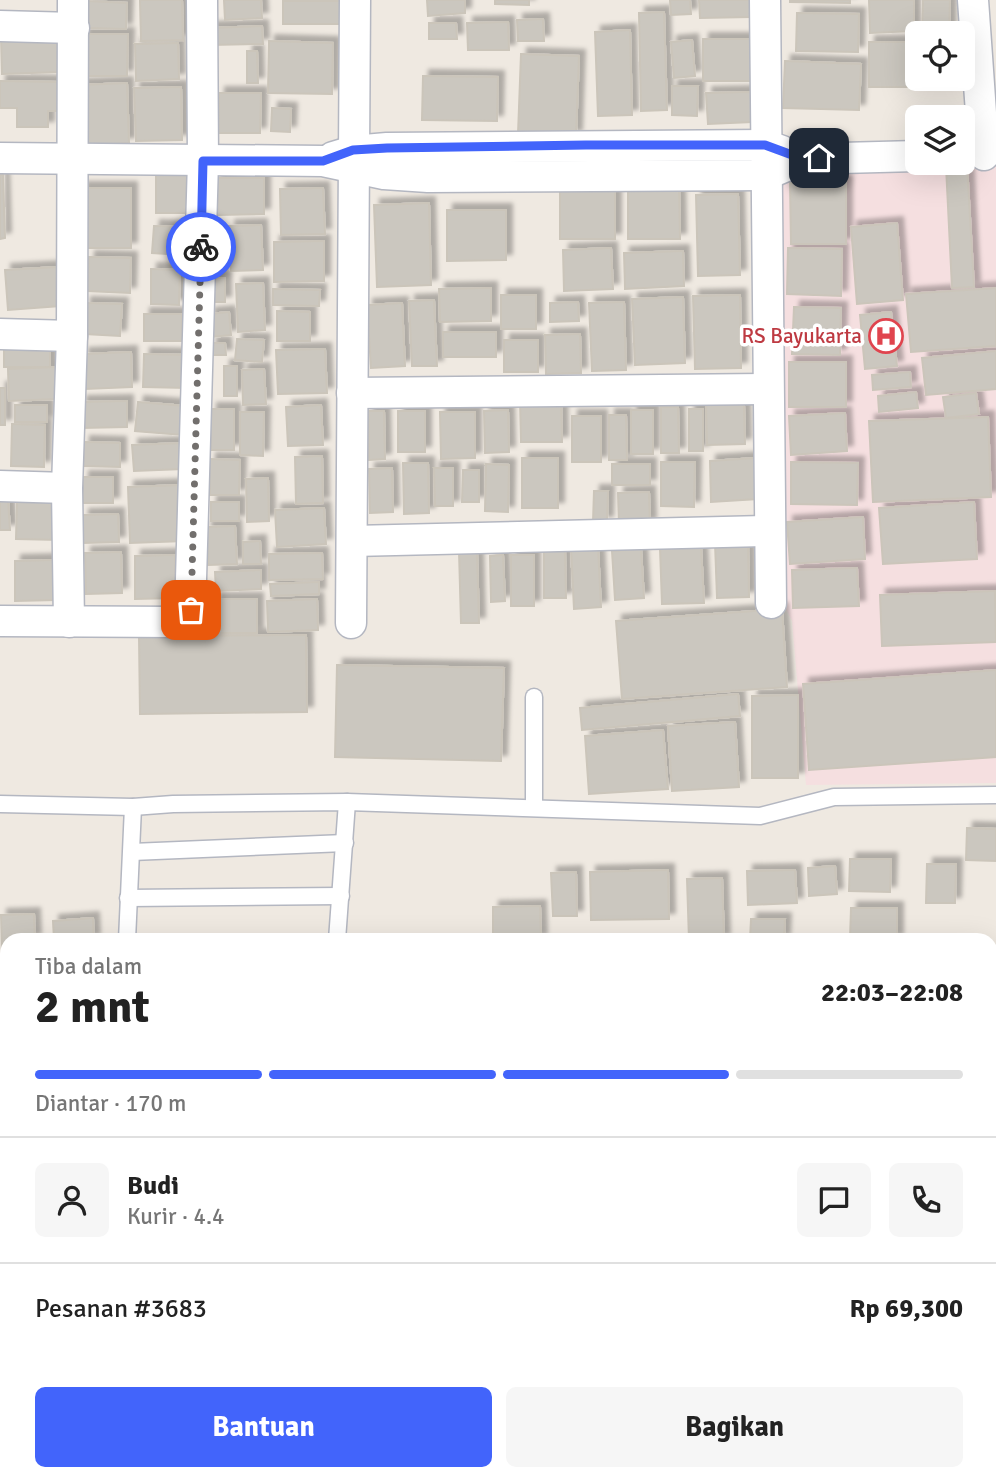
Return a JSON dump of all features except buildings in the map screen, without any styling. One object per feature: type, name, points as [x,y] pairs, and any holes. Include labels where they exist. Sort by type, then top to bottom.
[{"type":"street","points":[[0,621],[177,622],[183,621],[190,614],[203,161],[202,0]]},
{"type":"street","points":[[351,622],[355,0]]},
{"type":"street","points":[[765,0],[771,603]]},
{"type":"street","points":[[973,0],[981,155]]},
{"type":"street","points":[[0,26],[74,14],[72,336],[67,488],[69,622]]},
{"type":"street","points":[[0,158],[323,161],[440,147],[765,145],[803,159]]},
{"type":"street","points":[[353,159],[384,174],[439,177],[765,175],[803,159],[905,156]]},
{"type":"street","points":[[0,334],[72,336]]},
{"type":"street","points":[[352,393],[767,389]]},
{"type":"street","points":[[0,486],[67,488]]},
{"type":"street","points":[[353,541],[769,531]]},
{"type":"lane","points":[[534,697],[534,807]]},
{"type":"lane","points":[[0,804],[133,807],[347,802],[760,816],[834,797],[996,795]]},
{"type":"lane","points":[[338,933],[347,802]]},
{"type":"lane","points":[[127,933],[133,807]]},
{"type":"lane","points":[[132,852],[345,842]]},
{"type":"lane","points":[[128,898],[341,896]]},
{"type":"shaded area","name":"RS Bayukarta","points":[[996,162],[996,783],[806,785],[792,621],[785,607],[779,483],[772,189],[783,174],[822,167],[905,165],[905,175],[975,175],[975,163]]},
{"type":"way so far","points":[[191,610],[201,247]]},
{"type":"place","name":"RS Bayukarta","points":[[886,336]]},
{"type":"route","points":[[201,247],[203,161],[323,161],[353,150],[387,148],[586,145],[765,145],[803,159],[819,158]]}]
